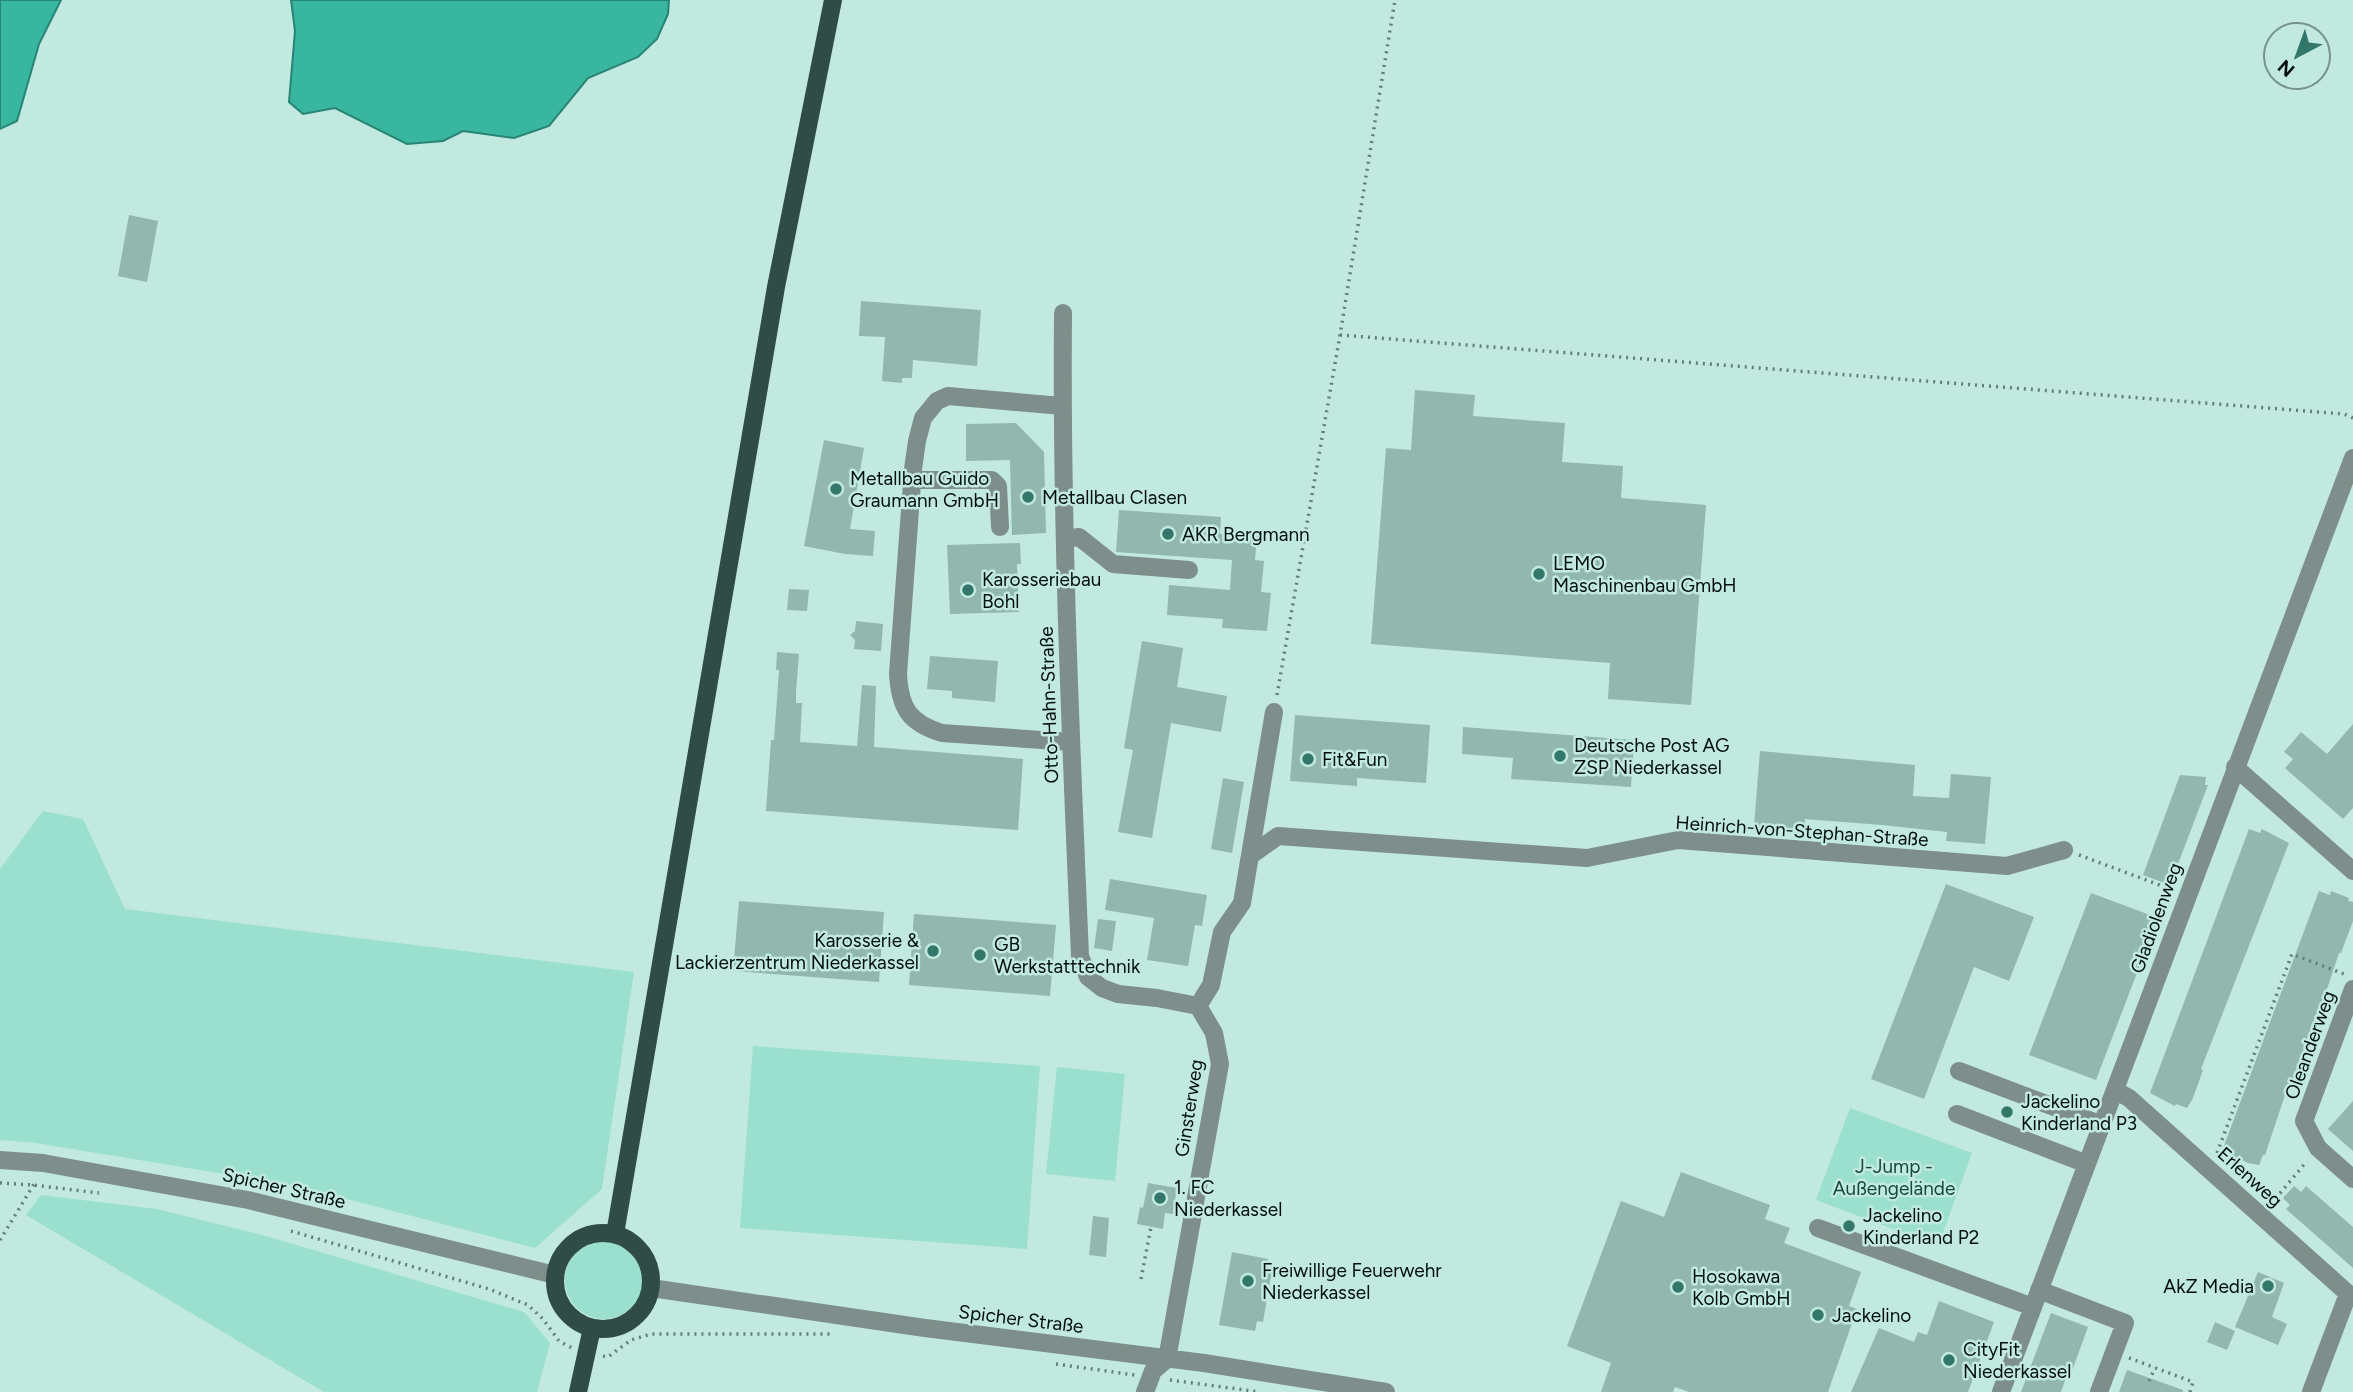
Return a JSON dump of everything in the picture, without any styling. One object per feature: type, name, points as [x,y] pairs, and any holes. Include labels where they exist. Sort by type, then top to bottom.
[{"type":"main road","points":[[615,1234],[776,287],[833,0]]},
{"type":"main road","points":[[599,1232],[615,1234],[628,1239],[639,1248],[647,1260],[651,1288],[646,1304],[637,1316],[623,1325],[608,1329],[592,1328],[578,1323],[567,1314],[555,1289],[555,1275],[560,1259],[569,1246],[583,1236],[599,1232]]},
{"type":"main road","points":[[578,1392],[592,1328]]},
{"type":"street","name":"Otto-Hahn-Straße","points":[[1063,313],[1062,405],[1080,956],[1088,977],[1101,988],[1118,994],[1198,1006]]},
{"type":"street","points":[[1062,405],[948,396],[937,401],[923,418],[912,480],[898,674],[901,699],[909,715],[923,727],[942,733],[1071,742]]},
{"type":"street","name":"Gladiolenweg","points":[[2001,1392],[2353,458]]},
{"type":"street","points":[[912,480],[992,480],[998,486],[1000,527]]},
{"type":"street","points":[[1066,539],[1079,537],[1113,564],[1189,570]]},
{"type":"street","points":[[1198,1006],[1211,985],[1222,932],[1242,903],[1273,712]]},
{"type":"street","points":[[2235,766],[2353,872]]},
{"type":"street","name":"Heinrich-von-Stephan-Straße","points":[[1250,856],[1278,836],[1587,858],[1678,840],[2007,866],[2064,850]]},
{"type":"street","name":"Oleanderweg","points":[[2353,989],[2304,1121],[2318,1148],[2353,1179]]},
{"type":"street","name":"Ginsterweg","points":[[1167,1359],[1220,1064],[1214,1032],[1198,1006]]},
{"type":"street","points":[[1959,1071],[2102,1125]]},
{"type":"street","name":"Erlenweg","points":[[2116,1091],[2129,1098],[2351,1296]]},
{"type":"street","points":[[1956,1114],[2087,1164]]},
{"type":"street","name":"Spicher Straße","points":[[0,1160],[43,1163],[248,1200],[555,1275]]},
{"type":"street","points":[[1818,1228],[2036,1299],[2125,1323],[2099,1392]]},
{"type":"street","name":"Spicher Straße","points":[[651,1288],[1386,1392]]},
{"type":"street","points":[[2311,1392],[2351,1296]]},
{"type":"street","points":[[1148,1385],[1153,1371],[1167,1359]]},
{"type":"path","points":[[1273,712],[1340,335],[1395,0]]},
{"type":"path","points":[[1340,335],[2344,414],[2353,418]]},
{"type":"path","points":[[2064,850],[2187,895]]},
{"type":"path","points":[[2209,1168],[2292,954],[2353,977]]},
{"type":"path","points":[[2261,1216],[2318,1148]]},
{"type":"path","points":[[0,1240],[43,1163]]},
{"type":"path","points":[[0,1183],[100,1193]]},
{"type":"path","points":[[1141,1279],[1152,1227]]},
{"type":"path","points":[[280,1228],[489,1289],[528,1306],[543,1319],[559,1341],[569,1348],[608,1357],[631,1340],[651,1334],[839,1334]]},
{"type":"path","points":[[2114,1352],[2193,1382],[2190,1392]]},
{"type":"path","points":[[1044,1363],[1148,1385],[1260,1392]]},
{"type":"path","points":[[2149,1381],[2155,1368]]},
{"type":"green space","points":[[43,811],[83,819],[125,909],[634,972],[602,1189],[535,1248],[297,1186],[36,1143],[0,1140],[0,869]]},
{"type":"green space","points":[[753,1046],[1040,1066],[1027,1249],[740,1228]]},
{"type":"green space","points":[[1057,1067],[1125,1074],[1115,1181],[1046,1174]]},
{"type":"green space","name":"J-Jump - Außengelände","points":[[1850,1108],[1972,1153],[1938,1246],[1816,1200]]},
{"type":"green space","points":[[41,1195],[157,1209],[266,1236],[524,1312],[550,1343],[537,1392],[324,1392],[26,1215]]},
{"type":"green space","points":[[604,1241],[619,1244],[636,1258],[643,1280],[640,1295],[626,1312],[604,1319],[589,1316],[572,1302],[565,1280],[568,1265],[582,1248]]},
{"type":"shaded area","points":[[0,0],[61,0],[39,44],[17,121],[0,129]]},
{"type":"shaded area","points":[[291,0],[669,0],[668,14],[657,39],[638,57],[588,78],[549,126],[514,138],[463,131],[443,141],[407,144],[335,108],[303,114],[289,102],[295,31]]},
{"type":"building","points":[[129,215],[158,221],[147,282],[118,276]]},
{"type":"building","points":[[861,301],[981,310],[977,366],[913,360],[912,378],[902,378],[902,383],[882,381],[885,337],[859,336]]},
{"type":"building","name":"LEMO Maschinenbau GmbH","points":[[1415,390],[1475,395],[1473,416],[1565,423],[1562,462],[1623,466],[1621,498],[1706,505],[1691,705],[1608,699],[1610,663],[1371,644],[1386,448],[1411,450]]},
{"type":"building","name":"Metallbau Clasen","points":[[1016,423],[1044,452],[1046,533],[1012,535],[1010,460],[966,461],[966,424]]},
{"type":"building","name":"Metallbau Guido Graumann GmbH","points":[[824,440],[864,448],[850,529],[875,531],[873,556],[804,546]]},
{"type":"building","points":[[1119,510],[1221,517],[1220,534],[1257,536],[1255,560],[1264,561],[1261,592],[1271,593],[1267,631],[1222,628],[1223,619],[1167,615],[1169,585],[1230,590],[1232,560],[1116,552]]},
{"type":"building","points":[[1020,543],[1021,564],[1017,564],[1019,612],[950,614],[947,545]]},
{"type":"building","points":[[789,589],[809,590],[807,611],[787,610]]},
{"type":"building","points":[[856,621],[883,624],[881,651],[854,649],[855,640],[850,635],[855,631]]},
{"type":"building","points":[[1142,641],[1183,648],[1177,687],[1227,696],[1221,732],[1171,723],[1152,838],[1118,832],[1133,750],[1124,748]]},
{"type":"building","points":[[777,652],[799,654],[796,703],[802,703],[800,742],[857,746],[862,685],[876,686],[874,747],[1023,759],[1018,830],[766,811],[779,670],[776,670]]},
{"type":"building","points":[[930,656],[998,661],[995,702],[952,698],[952,691],[927,689]]},
{"type":"building","points":[[1295,715],[1430,725],[1426,783],[1357,778],[1357,786],[1290,781]]},
{"type":"building","points":[[2353,724],[2353,808],[2343,819],[2285,768],[2293,759],[2284,752],[2301,732],[2327,754]]},
{"type":"building","name":"Deutsche Post AG ZSP Niederkassel","points":[[1463,727],[1634,740],[1631,787],[1511,779],[1513,758],[1462,754]]},
{"type":"building","points":[[1760,751],[1915,765],[1913,796],[1949,798],[1951,774],[1991,777],[1985,844],[1946,841],[1947,832],[1805,819],[1805,830],[1754,826]]},
{"type":"building","points":[[2180,775],[2206,777],[2205,785],[2208,785],[2170,885],[2143,875]]},
{"type":"building","points":[[1223,778],[1244,782],[1232,853],[1211,849]]},
{"type":"building","points":[[2249,829],[2260,833],[2262,829],[2289,843],[2201,1069],[2203,1070],[2193,1098],[2187,1108],[2176,1104],[2175,1106],[2150,1093]]},
{"type":"building","points":[[1110,879],[1207,895],[1202,926],[1195,925],[1188,966],[1147,960],[1154,918],[1105,910]]},
{"type":"building","points":[[1946,884],[2034,917],[2009,981],[1974,967],[1924,1099],[1871,1079]]},
{"type":"building","points":[[2319,891],[2330,895],[2331,891],[2349,898],[2348,901],[2353,902],[2353,921],[2287,1096],[2285,1095],[2265,1155],[2259,1165],[2248,1163],[2222,1151]]},
{"type":"building","points":[[2091,893],[2158,918],[2096,1080],[2029,1055]]},
{"type":"building","points":[[739,901],[884,912],[879,982],[733,971]]},
{"type":"building","points":[[914,914],[1056,925],[1050,996],[909,985]]},
{"type":"building","points":[[1098,919],[1116,921],[1112,951],[1094,948]]},
{"type":"building","points":[[2353,1101],[2353,1151],[2328,1129]]},
{"type":"building","name":"Hosokawa Kolb GmbH","points":[[1681,1172],[1770,1205],[1765,1219],[1790,1228],[1784,1243],[1861,1272],[1849,1306],[1857,1309],[1828,1392],[1689,1392],[1675,1387],[1673,1392],[1601,1392],[1611,1363],[1567,1346],[1621,1201],[1664,1217]]},
{"type":"building","name":"1. FC Niederkassel","points":[[1148,1183],[1177,1188],[1173,1214],[1165,1213],[1163,1229],[1137,1224]]},
{"type":"building","points":[[2294,1186],[2301,1192],[2306,1186],[2353,1227],[2353,1268],[2286,1209],[2290,1205],[2283,1198]]},
{"type":"building","points":[[1093,1216],[1109,1218],[1106,1257],[1089,1255]]},
{"type":"building","name":"Freiwillige Feuerwehr Niederkassel","points":[[1232,1252],[1268,1259],[1266,1269],[1272,1270],[1263,1322],[1257,1321],[1255,1331],[1219,1325]]},
{"type":"building","points":[[2258,1272],[2284,1283],[2272,1317],[2287,1324],[2278,1345],[2235,1327]]},
{"type":"building","points":[[1939,1301],[1994,1322],[1968,1392],[1851,1392],[1879,1328],[1914,1342],[1918,1332],[1927,1335]]},
{"type":"building","points":[[2051,1313],[2088,1327],[2069,1379],[2066,1378],[2061,1392],[2021,1392]]},
{"type":"building","points":[[2215,1322],[2235,1331],[2227,1350],[2207,1342]]},
{"type":"building","points":[[2127,1370],[2183,1390],[2183,1392],[2119,1392]]},
{"type":"place","name":"Metallbau Guido Graumann GmbH","points":[[836,489]]},
{"type":"place","name":"Metallbau Clasen","points":[[1028,497]]},
{"type":"place","name":"AKR Bergmann","points":[[1168,534]]},
{"type":"place","name":"LEMO Maschinenbau GmbH","points":[[1539,574]]},
{"type":"place","name":"Karosseriebau Bohl","points":[[968,590]]},
{"type":"place","name":"Deutsche Post AG ZSP Niederkassel","points":[[1560,756]]},
{"type":"place","name":"Fit&Fun","points":[[1308,759]]},
{"type":"place","name":"Karosserie & Lackierzentrum Niederkassel","points":[[933,951]]},
{"type":"place","name":"GB Werkstatttechnik","points":[[980,955]]},
{"type":"place","name":"Jackelino Kinderland P3","points":[[2007,1112]]},
{"type":"place","name":"1. FC Niederkassel","points":[[1160,1198]]},
{"type":"place","name":"Jackelino Kinderland P2","points":[[1849,1226]]},
{"type":"place","name":"Freiwillige Feuerwehr Niederkassel","points":[[1248,1281]]},
{"type":"place","name":"AkZ Media","points":[[2268,1286]]},
{"type":"place","name":"Hosokawa Kolb GmbH","points":[[1678,1287]]},
{"type":"place","name":"Jackelino","points":[[1818,1315]]},
{"type":"place","name":"CityFit Niederkassel","points":[[1949,1360]]}]
